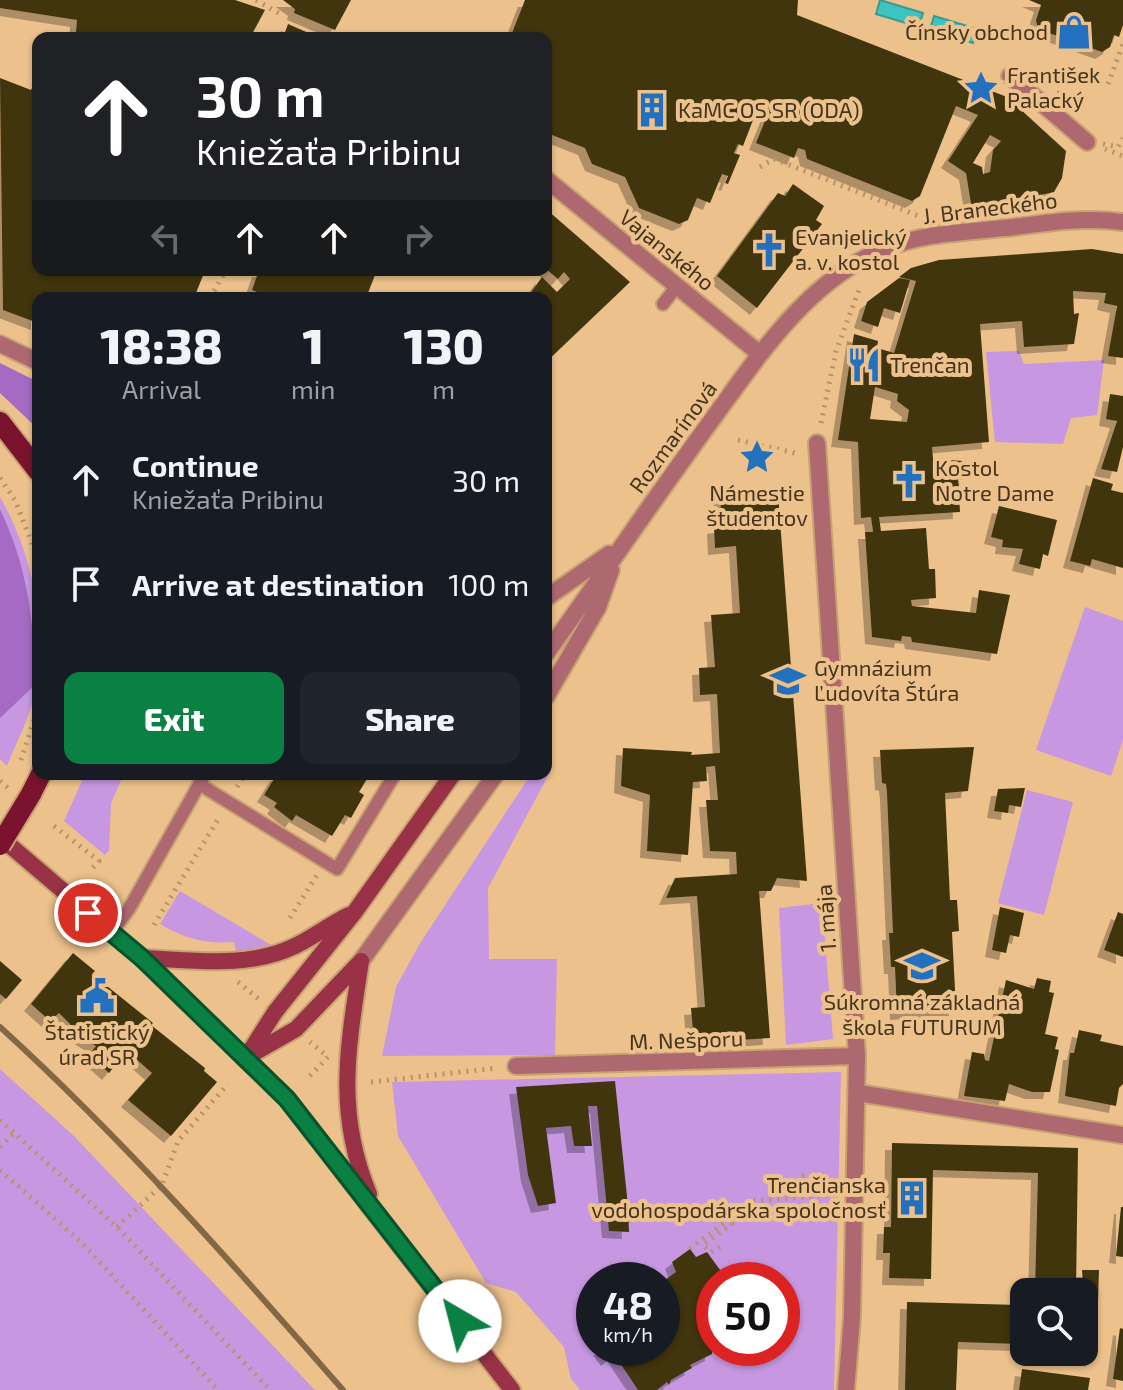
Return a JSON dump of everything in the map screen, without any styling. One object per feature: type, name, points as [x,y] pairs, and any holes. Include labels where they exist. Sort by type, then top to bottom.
[{"type":"main road","points":[[0,422],[32,463]]},
{"type":"main road","points":[[0,845],[38,780]]},
{"type":"main road","points":[[245,1059],[275,1012],[354,913],[450,780]]},
{"type":"main road","points":[[0,837],[142,958],[287,1099],[512,1390]]},
{"type":"main road","points":[[142,958],[247,962],[298,945],[320,929],[354,913]]},
{"type":"main road","points":[[245,1059],[296,1029],[361,961]]},
{"type":"main road","points":[[361,961],[346,1060],[347,1119],[354,1158],[377,1214]]},
{"type":"street","points":[[1010,76],[1087,142]]},
{"type":"street","name":"Vajanského","points":[[552,184],[760,354]]},
{"type":"street","name":"J. Braneckého","points":[[760,354],[803,306],[841,273],[884,249],[945,234],[1080,220],[1123,222]]},
{"type":"street","points":[[0,344],[32,359]]},
{"type":"street","name":"Rozmarínová","points":[[552,645],[619,546],[760,354]]},
{"type":"street","name":"1. mája","points":[[818,450],[857,1056],[855,1193],[846,1390]]},
{"type":"street","points":[[552,594],[619,546]]},
{"type":"street","name":"Rozmarínová","points":[[552,683],[598,607],[619,546]]},
{"type":"street","points":[[361,961],[492,780]]},
{"type":"street","name":"M. Nešporu","points":[[516,1066],[857,1056]]},
{"type":"street","points":[[858,1093],[1123,1135]]},
{"type":"lane","points":[[663,304],[676,287]]},
{"type":"lane","points":[[111,933],[129,909],[201,780]]},
{"type":"lane","points":[[203,780],[228,801],[337,869],[391,780]]},
{"type":"path","points":[[256,0],[280,14]]},
{"type":"path","points":[[1108,84],[1123,44]]},
{"type":"path","points":[[760,167],[774,159],[922,217]]},
{"type":"path","points":[[738,440],[818,450],[836,351],[860,286]]},
{"type":"path","points":[[0,478],[15,500],[32,544]]},
{"type":"path","points":[[20,763],[32,726]]},
{"type":"path","points":[[0,781],[8,788],[14,776]]},
{"type":"path","points":[[154,925],[241,780]]},
{"type":"path","points":[[54,826],[99,861],[89,872]]},
{"type":"path","points":[[290,918],[325,861]]},
{"type":"path","points":[[228,973],[264,1003]]},
{"type":"path","points":[[306,1038],[328,1057],[310,1076]]},
{"type":"path","points":[[371,1082],[516,1066]]},
{"type":"path","points":[[117,1227],[162,1185],[178,1141],[228,1084]]},
{"type":"path","points":[[0,1120],[117,1227],[270,1390]]},
{"type":"path","points":[[0,1147],[15,1132]]},
{"type":"path","points":[[0,1170],[81,1242],[218,1390]]},
{"type":"path","points":[[793,1198],[802,1176],[812,1175]]},
{"type":"path","points":[[690,1249],[751,1201],[855,1193]]},
{"type":"path","points":[[720,1247],[711,1252],[703,1245],[732,1224],[729,1220]]},
{"type":"shaded area","points":[[1019,351],[1024,364],[1104,360],[1097,415],[1071,418],[1063,444],[995,442],[986,352]]},
{"type":"shaded area","points":[[0,363],[32,379],[32,423],[0,393]]},
{"type":"shaded area","points":[[0,497],[21,543],[32,580],[32,705],[7,766],[0,759]]},
{"type":"shaded area","points":[[0,509],[10,531],[28,595],[32,629],[32,688],[0,718]]},
{"type":"shaded area","points":[[1085,607],[1123,621],[1123,740],[1111,776],[1036,750]]},
{"type":"shaded area","points":[[82,780],[121,780],[111,803],[109,850],[105,855],[64,821]]},
{"type":"shaded area","points":[[527,780],[546,780],[488,888],[489,959],[557,959],[555,1055],[382,1056],[396,987],[419,945]]},
{"type":"shaded area","points":[[1027,790],[1073,802],[1044,915],[998,903]]},
{"type":"shaded area","points":[[180,891],[271,945],[236,952],[234,942],[196,939],[160,924]]},
{"type":"shaded area","points":[[822,903],[833,1039],[786,1045],[779,908]]},
{"type":"shaded area","points":[[0,1069],[74,1136],[315,1390],[0,1390]]},
{"type":"shaded area","points":[[841,1072],[834,1390],[580,1390],[571,1379],[564,1347],[516,1292],[486,1283],[398,1136],[392,1082]]},
{"type":"water","points":[[880,0],[923,13],[919,27],[876,14]]},
{"type":"water","points":[[934,16],[977,29],[973,43],[930,30]]},
{"type":"building","points":[[0,0],[235,0],[265,10],[253,32],[76,32],[77,20],[0,8]]},
{"type":"building","points":[[283,0],[351,0],[335,30],[294,13],[295,9]]},
{"type":"building","name":"KaMC OS SR (ODA)","points":[[525,0],[798,0],[797,15],[1007,97],[1066,151],[1062,178],[1054,192],[972,210],[966,173],[948,161],[978,115],[956,106],[920,196],[912,201],[807,159],[805,150],[798,148],[794,158],[756,143],[771,106],[760,102],[743,146],[738,144],[734,153],[740,155],[728,184],[725,183],[728,176],[722,174],[710,203],[697,198],[688,220],[679,224],[639,208],[625,177],[592,164],[585,148],[552,135],[552,32],[512,32]],"holes":[[[990,135],[1001,141],[993,150],[990,172],[983,174],[982,167],[973,163]]]},
{"type":"building","points":[[1029,0],[1123,0],[1123,25],[1119,37],[1114,35],[1110,47],[1102,52],[1038,29],[1036,20],[1041,5]]},
{"type":"building","points":[[288,24],[306,32],[285,32]]},
{"type":"building","points":[[0,78],[32,88],[32,276],[203,276],[196,292],[32,292],[32,321],[3,310]]},
{"type":"building","name":"Evanjelický a. v. kostol","points":[[793,184],[824,206],[816,220],[822,224],[757,308],[717,276],[778,193],[785,196]]},
{"type":"building","points":[[552,214],[630,282],[552,356],[552,292],[531,292],[542,277],[557,292],[570,279],[564,272],[558,279],[552,274]]},
{"type":"building","points":[[1092,249],[1123,254],[1123,358],[1108,356],[1117,306],[1104,303],[1106,293],[1073,291],[1074,314],[1079,313],[1074,344],[1024,347],[1022,321],[980,324],[989,442],[932,447],[933,459],[963,461],[958,465],[959,476],[966,480],[958,479],[959,487],[968,487],[968,492],[959,493],[960,512],[879,517],[881,531],[926,528],[929,569],[935,569],[936,598],[911,600],[912,606],[976,613],[979,590],[1010,595],[997,654],[912,642],[911,637],[902,636],[901,641],[872,637],[865,532],[873,532],[871,517],[861,518],[858,442],[838,440],[854,334],[878,341],[877,348],[894,353],[916,281],[899,277],[911,268],[939,260]],"holes":[[[875,387],[898,394],[897,401],[909,410],[907,422],[870,419]]]},
{"type":"building","points":[[257,276],[375,276],[368,292],[252,290]]},
{"type":"building","points":[[899,278],[910,280],[900,313],[884,308],[878,327],[861,321],[867,302]]},
{"type":"building","points":[[1110,394],[1123,396],[1123,447],[1117,472],[1101,469],[1117,421],[1106,419]]},
{"type":"building","points":[[1093,478],[1113,484],[1111,490],[1123,493],[1123,568],[1092,559],[1090,566],[1070,561]]},
{"type":"building","points":[[778,493],[807,881],[777,878],[771,891],[759,891],[770,1038],[694,1043],[691,1008],[705,1007],[697,896],[666,898],[675,878],[737,874],[736,852],[710,851],[706,800],[718,800],[715,766],[706,767],[707,781],[693,782],[688,855],[647,851],[650,795],[621,786],[623,748],[692,752],[691,755],[720,753],[717,694],[700,695],[699,668],[715,667],[711,615],[740,613],[736,546],[715,548],[714,527],[722,526],[720,495]]},
{"type":"building","points":[[999,506],[1057,520],[1048,556],[1043,554],[1040,569],[1019,564],[1023,549],[1002,547],[1003,540],[991,537]]},
{"type":"building","points":[[974,747],[968,791],[945,793],[950,900],[957,900],[959,931],[952,932],[956,1009],[897,1013],[895,967],[891,967],[889,933],[893,933],[887,793],[886,784],[882,783],[880,750]]},
{"type":"building","points":[[273,780],[366,780],[359,792],[364,795],[351,818],[345,815],[332,836],[296,815],[292,821],[274,807],[277,803],[264,795]]},
{"type":"building","points":[[1025,788],[1021,807],[1009,805],[1008,813],[994,811],[998,789]]},
{"type":"building","points":[[1000,907],[1024,913],[1019,937],[1010,935],[1006,953],[992,950]]},
{"type":"building","points":[[1118,912],[1123,914],[1123,957],[1104,950]]},
{"type":"building","points":[[73,953],[95,971],[92,974],[153,1023],[151,1025],[205,1068],[204,1071],[217,1082],[171,1136],[128,1100],[152,1073],[127,1051],[109,1073],[89,1055],[96,1046],[70,1030],[70,1024],[59,1013],[50,1021],[31,1004]]},
{"type":"building","points":[[0,961],[22,980],[6,999],[0,994]]},
{"type":"building","points":[[1037,978],[1051,981],[1049,992],[1054,993],[1045,1034],[1058,1037],[1055,1049],[1059,1050],[1050,1092],[1032,1092],[1009,1084],[1005,1101],[964,1096],[972,1052],[984,1054],[985,1060],[989,1061],[1006,980],[1034,989]]},
{"type":"building","points":[[1079,1030],[1102,1035],[1100,1041],[1123,1046],[1123,1084],[1119,1088],[1116,1106],[1065,1096],[1070,1053],[1074,1053]]},
{"type":"building","points":[[615,1081],[629,1232],[609,1231],[597,1106],[588,1106],[592,1146],[574,1146],[571,1126],[546,1128],[556,1203],[538,1206],[528,1175],[516,1087]]},
{"type":"building","points":[[892,1143],[1078,1148],[1076,1278],[1035,1278],[1038,1173],[933,1170],[931,1279],[889,1278],[890,1253],[883,1253],[884,1227],[891,1227]]},
{"type":"building","points":[[1123,1207],[1123,1257],[1116,1256]]},
{"type":"building","points":[[690,1249],[696,1257],[707,1252],[714,1262],[696,1262],[696,1362],[690,1365],[692,1368],[671,1380],[669,1385],[667,1382],[657,1390],[638,1390],[622,1366],[680,1366],[680,1262],[672,1262]]},
{"type":"building","points":[[1082,1270],[1099,1270],[1098,1301],[1098,1278],[1083,1278]]},
{"type":"building","points":[[907,1302],[1010,1305],[1010,1344],[958,1342],[956,1390],[905,1390]]},
{"type":"building","points":[[1120,1328],[1123,1329],[1123,1381],[1113,1379]]},
{"type":"building","points":[[1022,1369],[1090,1378],[1088,1390],[1019,1390]]},
{"type":"railway","points":[[0,1027],[134,1158],[343,1390]]},
{"type":"place","name":"Čínsky obchod","points":[[1074,32]]},
{"type":"place","name":"František Palacký","points":[[981,88]]},
{"type":"place","name":"KaMC OS SR (ODA)","points":[[652,110]]},
{"type":"place","name":"Evanjelický a. v. kostol","points":[[769,250]]},
{"type":"place","name":"Trenčan","points":[[864,365]]},
{"type":"place","name":"Námestie študentov","points":[[757,457]]},
{"type":"place","name":"Kostol Notre Dame","points":[[909,481]]},
{"type":"place","name":"Gymnázium Ľudovíta Štúra","points":[[788,681]]},
{"type":"place","name":"Súkromná základná škola FUTURUM","points":[[922,966]]},
{"type":"place","name":"Štatistický úrad SR","points":[[97,996]]},
{"type":"place","name":"Trenčianska vodohospodárska spoločnosť","points":[[912,1198]]},
{"type":"route","points":[[88,913],[142,958],[287,1099],[460,1321]]}]
